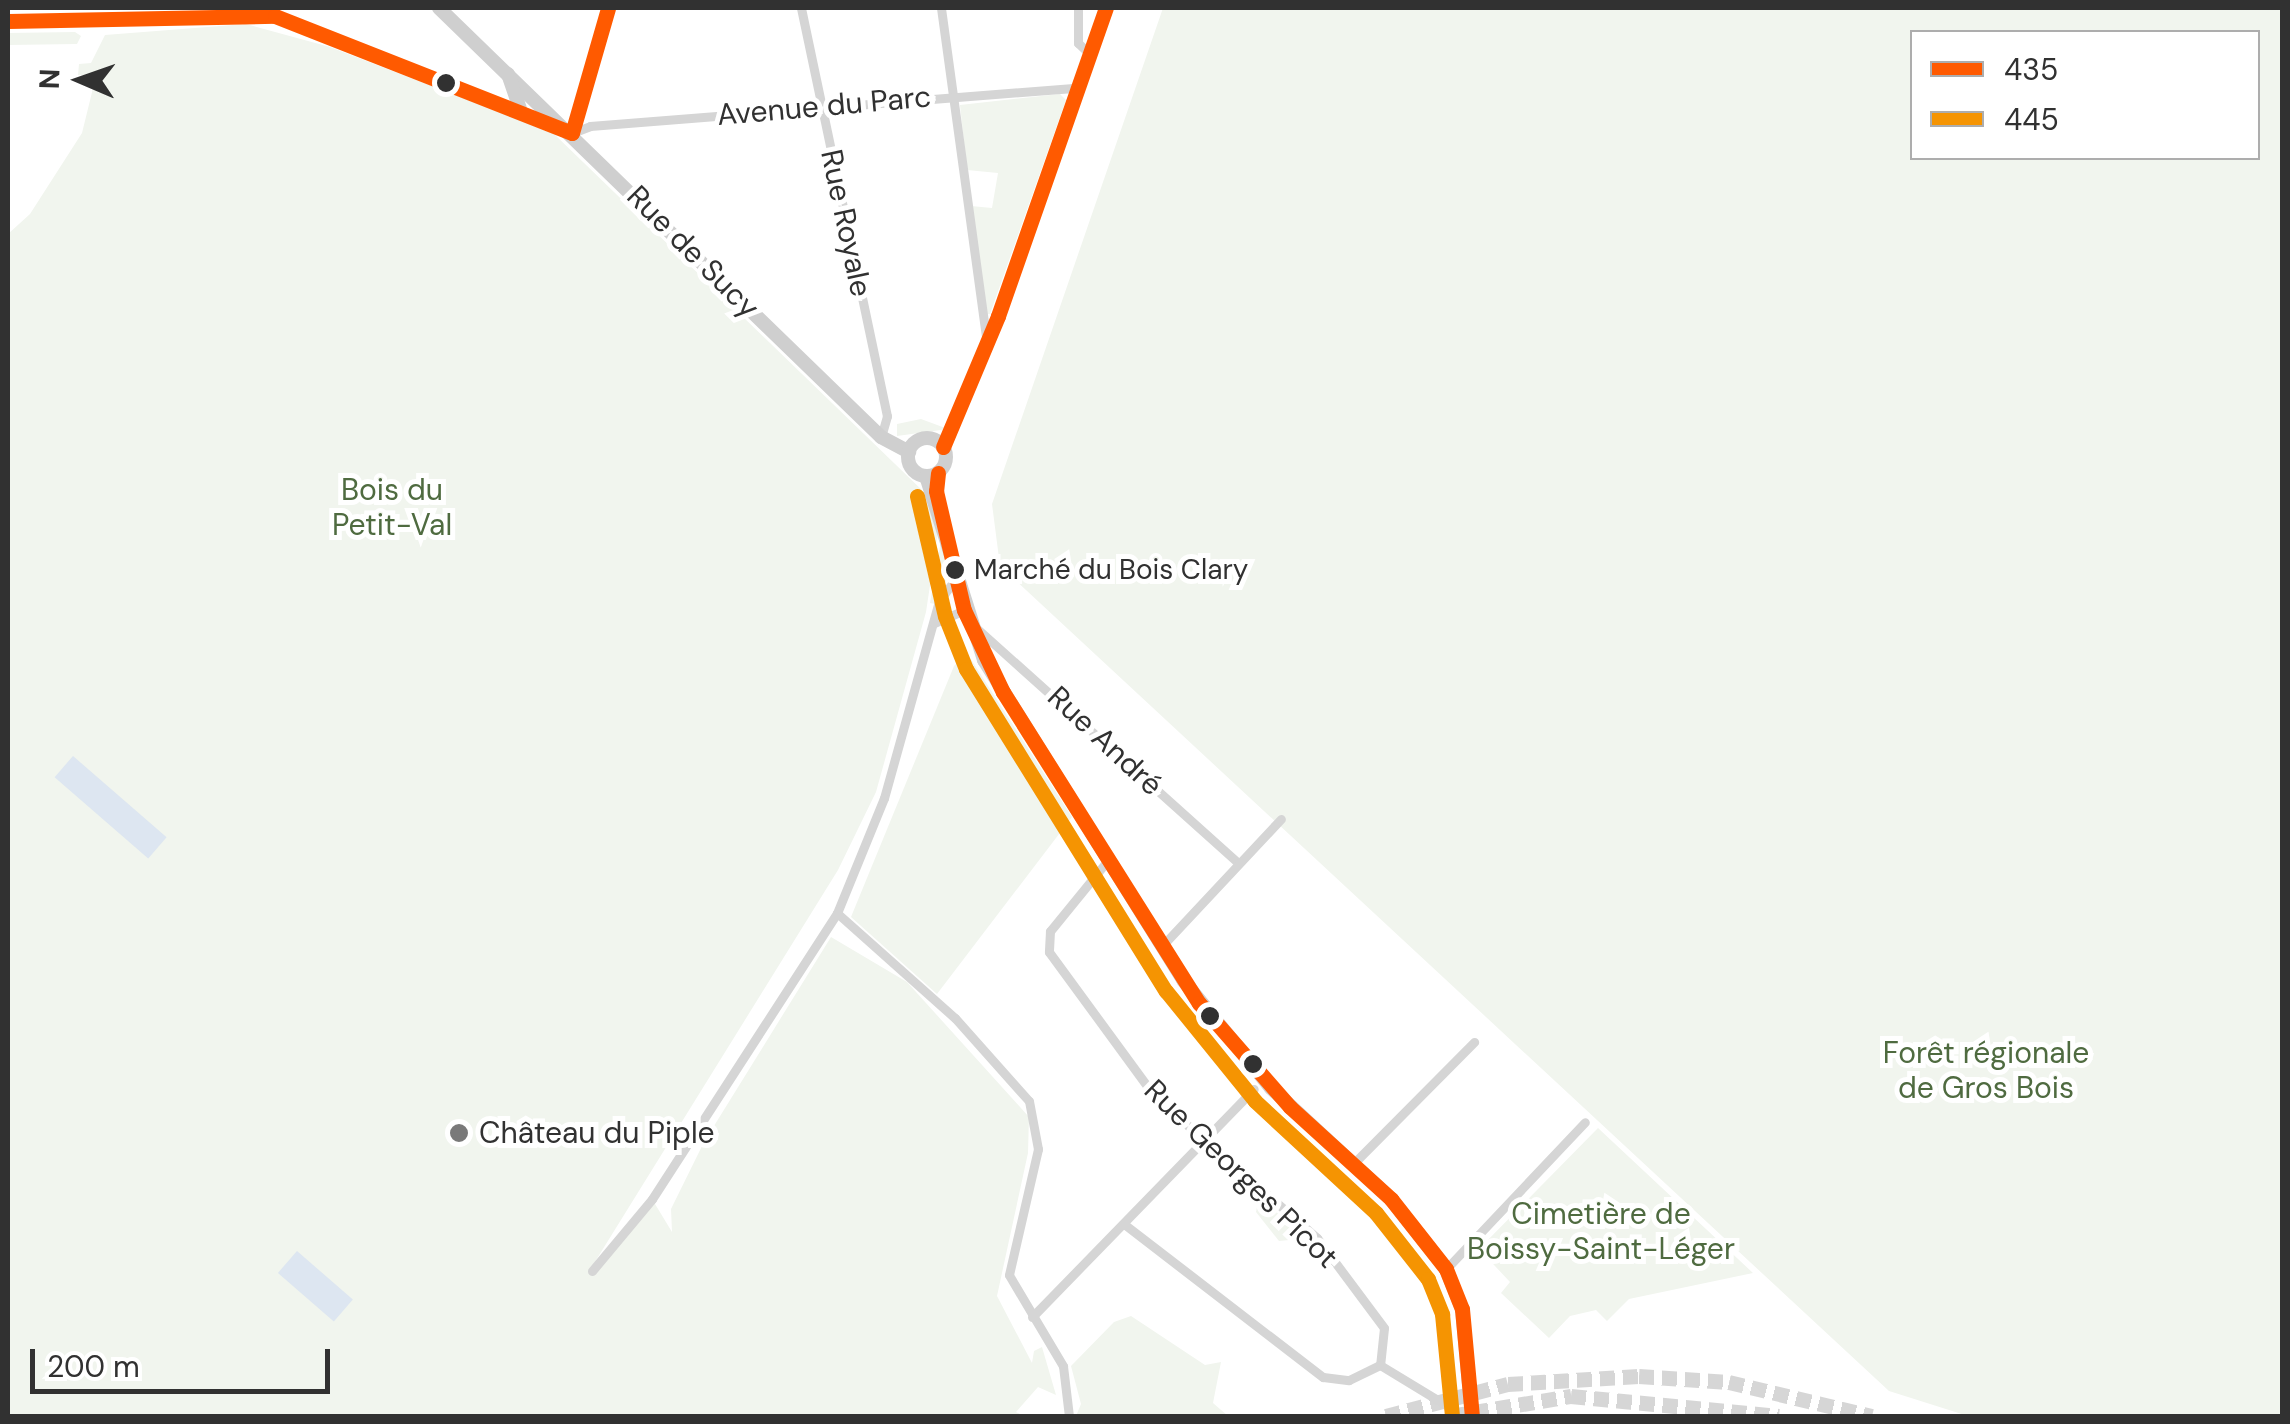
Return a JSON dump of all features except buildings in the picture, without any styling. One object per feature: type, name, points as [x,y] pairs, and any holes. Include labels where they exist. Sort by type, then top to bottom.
[{"type":"main road","name":"Rue de Sucy","points":[[438,8],[536,98],[881,437],[909,452]]},
{"type":"main road","points":[[508,73],[520,108]]},
{"type":"main road","points":[[932,475],[912,469],[909,452],[922,439],[944,447],[932,475],[969,626],[1162,946],[1232,1042],[1290,1106],[1391,1199],[1446,1269],[1462,1308],[1472,1416]]},
{"type":"street","points":[[8,21],[275,16],[520,108],[572,133],[608,8]]},
{"type":"street","name":"Rue Royale","points":[[801,8],[886,416],[881,437]]},
{"type":"street","points":[[941,8],[987,343]]},
{"type":"street","points":[[1078,8],[1078,43],[1090,54]]},
{"type":"street","points":[[944,447],[987,343],[1106,8]]},
{"type":"street","name":"Avenue du Parc","points":[[572,133],[590,126],[1078,88]]},
{"type":"street","points":[[489,96],[512,92],[536,98]]},
{"type":"street","points":[[592,1271],[652,1199],[837,913],[884,798],[939,601],[956,577]]},
{"type":"street","points":[[934,623],[964,610]]},
{"type":"street","name":"Rue André","points":[[969,626],[1004,648],[1238,864]]},
{"type":"street","points":[[1162,946],[1280,819]]},
{"type":"street","name":"Rue Georges Picot","points":[[1108,860],[1050,931],[1049,952],[1129,1066],[1317,1238],[1374,1311],[1387,1340],[1380,1365]]},
{"type":"street","points":[[837,913],[955,1018],[1029,1101],[1038,1149],[1009,1275],[1064,1366],[1070,1416]]},
{"type":"street","points":[[1353,1164],[1474,1042]]},
{"type":"street","points":[[1032,1317],[1254,1089]]},
{"type":"street","points":[[1446,1269],[1585,1122]]},
{"type":"street","points":[[1124,1224],[1323,1377],[1349,1380],[1380,1365],[1464,1416]]},
{"type":"green space","name":"Forêt régionale de Gros Bois","points":[[1163,8],[2282,8],[2282,1416],[1968,1416],[1889,1391],[1000,566],[992,504]]},
{"type":"green space","name":"Bois du Petit-Val","points":[[246,24],[330,47],[552,132],[926,494],[938,532],[926,612],[876,792],[838,870],[593,1265],[652,1199],[672,1232],[671,1209],[704,1142],[831,937],[907,982],[1029,1117],[1028,1153],[997,1296],[1032,1363],[1034,1351],[1042,1347],[1056,1395],[1038,1387],[1016,1412],[1024,1416],[8,1416],[8,234],[30,214],[82,133],[96,76],[78,75],[79,64],[91,63],[105,35]]},
{"type":"green space","points":[[75,32],[81,36],[77,44],[8,45],[8,33]]},
{"type":"green space","points":[[1060,94],[1066,100],[990,314],[984,314],[971,206],[992,208],[998,173],[967,170],[960,105]]},
{"type":"green space","points":[[921,419],[948,429],[897,436],[897,424]]},
{"type":"green space","points":[[942,535],[949,574],[935,604],[930,603]]},
{"type":"green space","points":[[967,653],[1072,817],[937,994],[851,917],[954,666]]},
{"type":"green space","name":"Cimetière de Boissy-Saint-Léger","points":[[1598,1128],[1753,1273],[1629,1299],[1607,1321],[1596,1310],[1570,1316],[1549,1338],[1501,1293],[1510,1282],[1479,1249]]},
{"type":"green space","points":[[1260,1193],[1300,1239],[1279,1241],[1256,1212]]},
{"type":"green space","points":[[1131,1316],[1205,1365],[1221,1362],[1213,1403],[1228,1416],[1076,1416],[1081,1404],[1071,1366],[1114,1322]]},
{"type":"shaded area","points":[[73,756],[167,837],[148,858],[55,777]]},
{"type":"shaded area","points":[[297,1251],[353,1300],[334,1321],[278,1273]]},
{"type":"tunnel","points":[[1386,1416],[1508,1384],[1639,1376],[1729,1382],[1872,1416]]},
{"type":"tunnel","points":[[1451,1416],[1571,1396],[1779,1416]]},
{"type":"transit line","name":"435","points":[[572,133],[608,8]]},
{"type":"transit line","name":"435","points":[[943,447],[998,316],[1106,8]]},
{"type":"transit line","name":"435","points":[[8,21],[275,16],[572,133]]},
{"type":"transit line","name":"435","points":[[938,473],[936,491],[964,610],[1003,692],[1199,1003],[1290,1107],[1391,1199],[1446,1269],[1462,1309],[1472,1416]]},
{"type":"transit line","name":"445","points":[[917,496],[945,616],[966,669],[1166,991],[1255,1101],[1376,1213],[1428,1279],[1442,1314],[1452,1416]]},
{"type":"place","name":"Marché du Bois Clary","points":[[955,570]]},
{"type":"place","name":"Château du Piple","points":[[459,1133]]}]
